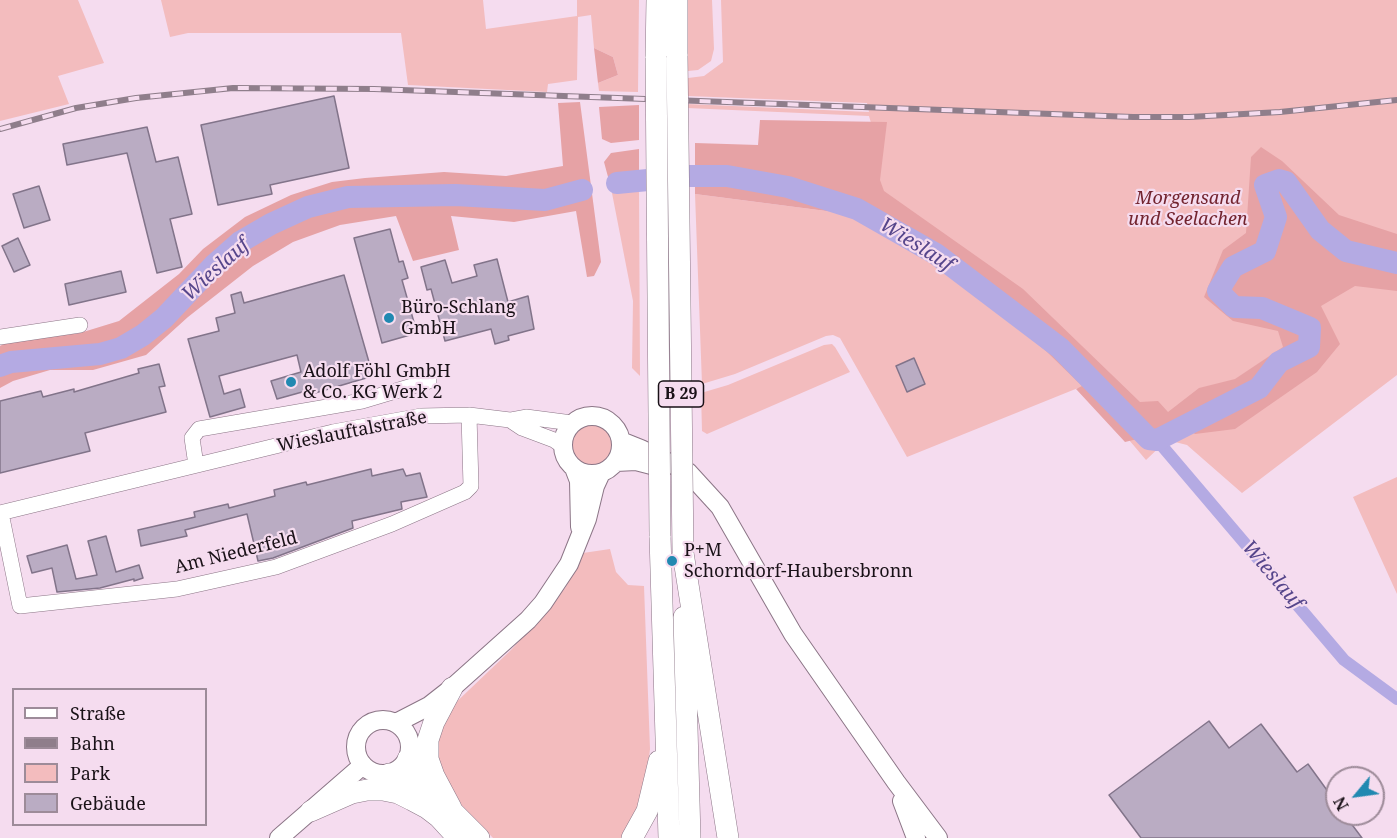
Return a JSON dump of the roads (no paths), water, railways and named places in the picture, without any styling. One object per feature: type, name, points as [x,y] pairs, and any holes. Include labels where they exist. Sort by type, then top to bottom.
[{"type":"highway","name":"B 29","points":[[657,0],[666,57],[690,838]]},
{"type":"highway","name":"B 29","points":[[669,838],[665,744],[684,673],[657,330],[666,57],[677,0]]},
{"type":"highway","points":[[684,673],[728,838]]},
{"type":"highway","points":[[452,688],[434,722],[428,740],[428,759],[446,813],[458,838]]},
{"type":"highway","points":[[632,838],[647,811],[665,744]]},
{"type":"highway","points":[[409,749],[421,780],[446,813]]},
{"type":"highway","points":[[389,774],[479,838]]},
{"type":"highway","points":[[310,811],[352,793],[383,790],[398,794],[427,808],[446,813]]},
{"type":"main road","name":"Wieslauftalstraße","points":[[572,423],[590,415],[605,418],[618,431],[621,441]]},
{"type":"main road","points":[[572,423],[566,430],[563,446],[568,462],[574,468],[579,481],[578,514],[581,535]]},
{"type":"main road","points":[[396,723],[429,706],[452,688],[528,620],[543,603],[569,564],[587,519],[595,486],[620,454],[621,441],[688,472],[720,507],[794,634],[896,782],[938,838]]},
{"type":"main road","points":[[574,468],[590,474],[636,461],[660,467],[699,486]]},
{"type":"main road","points":[[409,749],[405,730],[396,723],[380,719],[364,727],[359,734],[356,750],[363,765],[375,773],[389,774],[397,771],[409,749],[429,706]]},
{"type":"main road","points":[[279,838],[363,765]]},
{"type":"main road","points":[[896,782],[916,838]]},
{"type":"street","points":[[0,338],[80,325]]},
{"type":"street","name":"Wieslauftalstraße","points":[[196,465],[192,438],[199,429],[362,401],[429,381]]},
{"type":"street","name":"Wieslauftalstraße","points":[[0,513],[333,432],[421,416],[468,415],[510,420],[526,417],[572,423]]},
{"type":"street","name":"Am Niederfeld","points":[[0,513],[20,606],[177,589],[276,567],[392,524],[465,492],[471,486],[468,415]]},
{"type":"street","name":"Wieslauftalstraße","points":[[510,420],[522,428],[554,440],[563,446]]},
{"type":"waterway","name":"Wieslauf","points":[[617,183],[689,176],[727,176],[788,187],[857,209],[936,254],[1060,348],[1149,439],[1157,440],[1259,388],[1279,362],[1309,347],[1310,328],[1262,308],[1234,307],[1218,291],[1233,267],[1265,251],[1276,217],[1265,185],[1279,180],[1286,182],[1320,230],[1346,251],[1397,263]]},
{"type":"waterway","name":"Wieslauf","points":[[0,366],[11,362],[100,354],[121,348],[143,335],[164,318],[214,265],[240,242],[271,224],[308,207],[348,197],[455,195],[545,200],[582,190]]},
{"type":"waterway","name":"Wieslauf","points":[[1157,440],[1344,660],[1397,699]]},
{"type":"railway","points":[[0,129],[76,108],[136,98],[233,88],[374,89],[1133,117],[1189,117],[1280,112],[1397,100]]},
{"type":"place","name":"Büro-Schlang GmbH","points":[[389,318]]},
{"type":"place","name":"Adolf Föhl GmbH & Co. KG Werk 2","points":[[291,382]]},
{"type":"place","name":"P+M Schorndorf-Haubersbronn","points":[[672,561]]},
{"type":"park label","name":"Morgensand und Seelachen","points":[[1188,209]]}]
